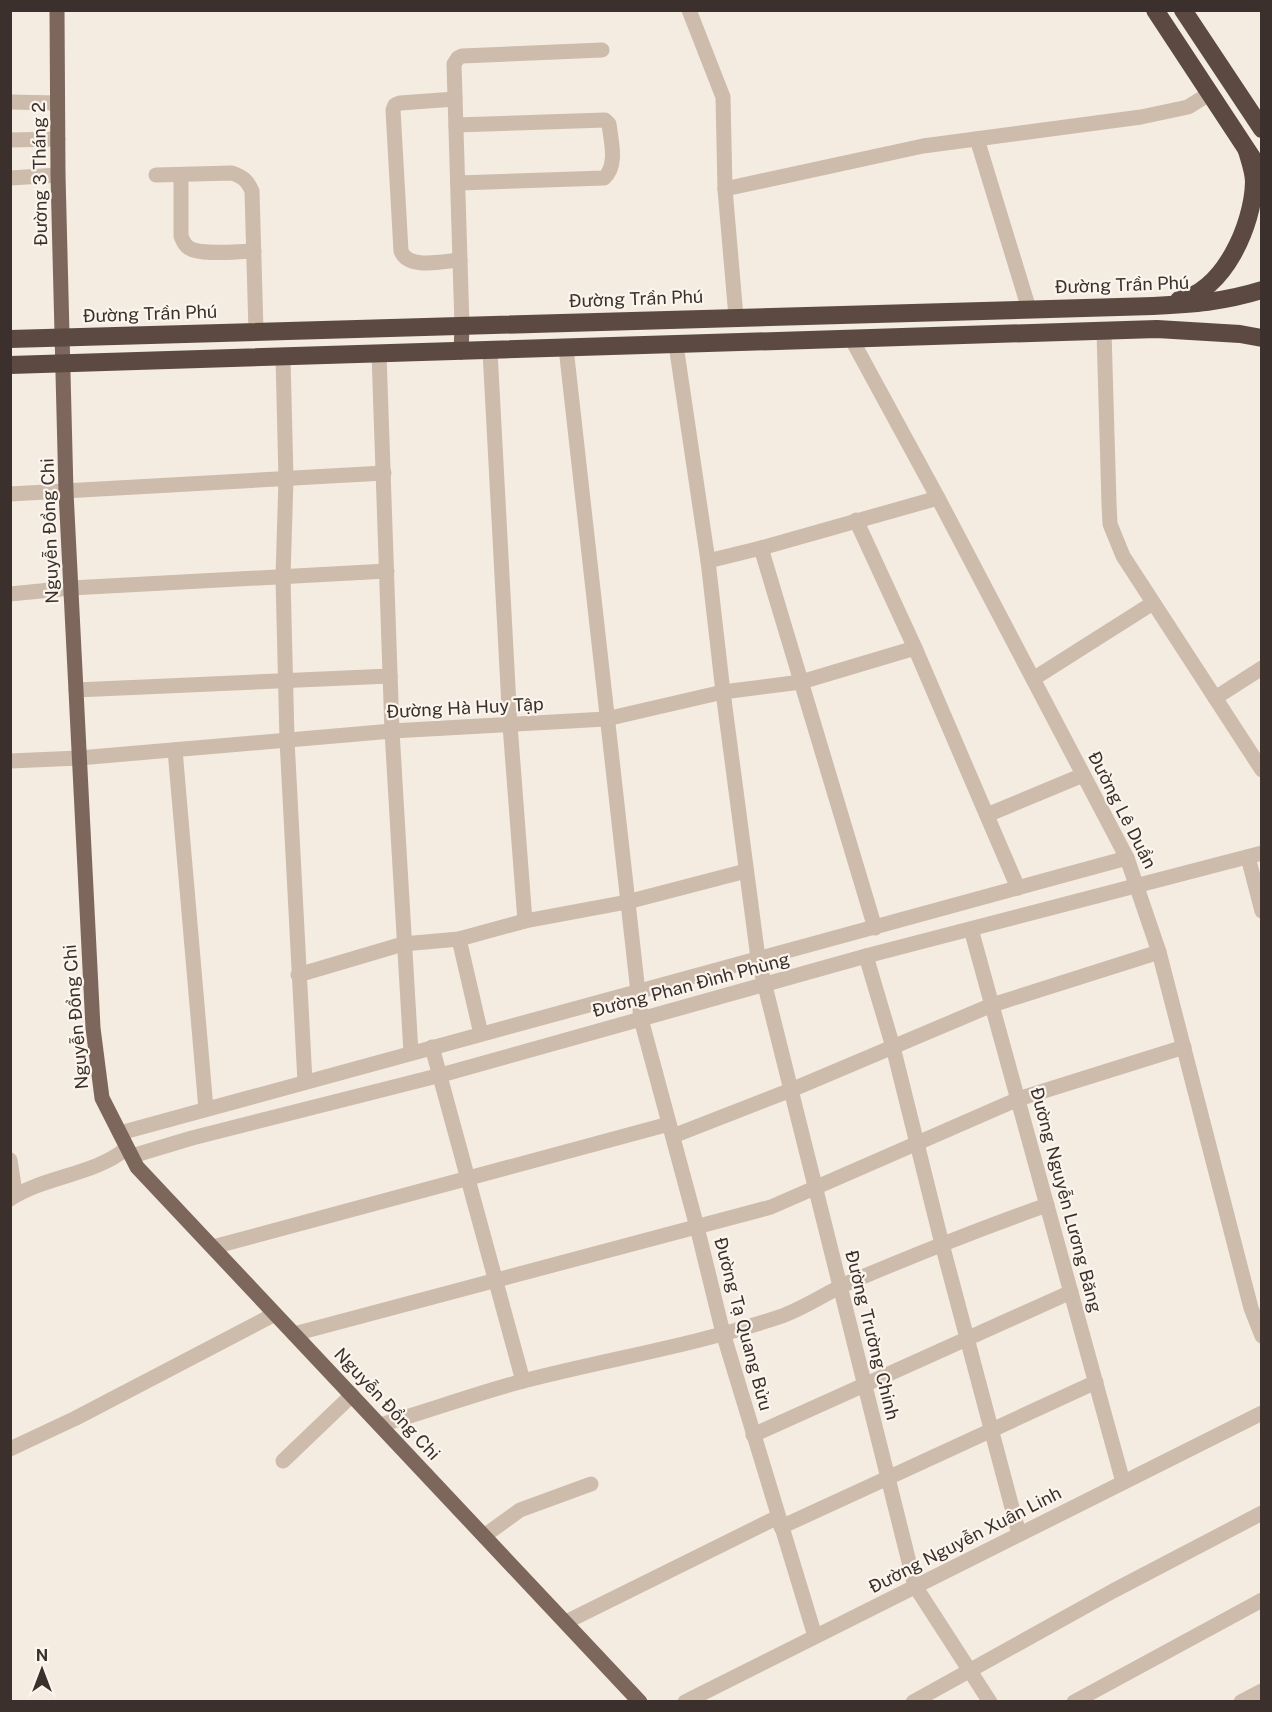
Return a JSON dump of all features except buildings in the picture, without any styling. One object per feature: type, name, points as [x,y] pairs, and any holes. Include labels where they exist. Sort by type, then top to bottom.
[{"type":"highway","points":[[1155,10],[1262,171]]},
{"type":"highway","points":[[1183,10],[1262,129]]},
{"type":"highway","points":[[1153,306],[1186,299],[1202,291],[1217,277],[1231,258],[1251,206],[1254,180],[1247,151]]},
{"type":"highway","name":"Đường Trần Phú","points":[[10,339],[1153,306],[1210,303],[1262,290]]},
{"type":"highway","points":[[10,365],[1157,329],[1240,334],[1262,338]]},
{"type":"main road","name":"Đường 3 Tháng 2","points":[[57,10],[58,175],[64,338]]},
{"type":"main road","points":[[461,352],[462,326]]},
{"type":"main road","name":"Nguyễn Đổng Chi","points":[[64,338],[66,492],[79,758],[93,1028],[102,1098],[137,1167],[640,1701]]},
{"type":"street","points":[[689,10],[723,97],[725,189],[736,317]]},
{"type":"street","points":[[462,326],[454,64],[462,56],[602,50]]},
{"type":"street","points":[[725,189],[923,146],[1141,117],[1188,107],[1209,94]]},
{"type":"street","points":[[455,99],[400,103],[395,105],[393,110],[401,251],[409,261],[460,260]]},
{"type":"street","points":[[10,102],[57,103]]},
{"type":"street","points":[[456,125],[605,120],[609,124],[612,165],[604,178],[458,183]]},
{"type":"street","points":[[10,140],[58,139]]},
{"type":"street","points":[[977,139],[1029,309]]},
{"type":"street","points":[[156,175],[232,173],[242,176],[248,182],[252,191],[256,332]]},
{"type":"street","points":[[10,178],[58,175]]},
{"type":"street","points":[[181,175],[181,236],[185,245],[191,250],[201,252],[254,251]]},
{"type":"street","points":[[1104,331],[1110,524],[1124,556],[1153,603],[1262,770]]},
{"type":"street","name":"Đường Lê Duẩn","points":[[852,340],[938,498],[1127,858],[1159,952],[1251,1308],[1262,1336]]},
{"type":"street","name":"Đường Trường Chinh","points":[[676,345],[708,561],[758,958],[915,1586],[990,1701]]},
{"type":"street","name":"Đường Tạ Quang Bửu","points":[[566,348],[640,1019],[698,1227],[723,1333],[815,1636]]},
{"type":"street","points":[[490,351],[510,725],[525,921]]},
{"type":"street","points":[[379,354],[392,731],[411,1053]]},
{"type":"street","points":[[283,357],[286,479],[283,577],[287,740],[305,1082]]},
{"type":"street","points":[[10,495],[384,473]]},
{"type":"street","points":[[708,561],[938,498]]},
{"type":"street","points":[[856,520],[915,648],[1018,888]]},
{"type":"street","points":[[761,548],[875,928]]},
{"type":"street","points":[[10,594],[71,588],[387,571]]},
{"type":"street","points":[[1033,679],[1153,603]]},
{"type":"street","name":"Đường Hà Huy Tập","points":[[10,761],[79,758],[392,731],[606,719],[723,692],[801,682],[915,648]]},
{"type":"street","points":[[1215,698],[1262,668]]},
{"type":"street","points":[[76,690],[390,676]]},
{"type":"street","points":[[175,750],[206,1109]]},
{"type":"street","points":[[987,815],[1083,775]]},
{"type":"street","points":[[1255,855],[1262,911]]},
{"type":"street","name":"Đường Phan Đình Phùng","points":[[14,1197],[59,1177],[104,1164],[130,1152],[441,1075],[866,956],[1255,855]]},
{"type":"street","name":"Đường Phan Đình Phùng","points":[[120,1133],[1127,858]]},
{"type":"street","points":[[298,975],[403,944],[459,939],[525,921],[627,902],[746,871]]},
{"type":"street","name":"Đường Nguyễn Lương Băng","points":[[971,929],[1123,1482]]},
{"type":"street","points":[[459,939],[480,1034]]},
{"type":"street","points":[[213,1247],[469,1179],[671,1130],[791,1090],[992,1005],[1159,952]]},
{"type":"street","points":[[866,956],[893,1047],[942,1244],[1019,1534]]},
{"type":"street","points":[[432,1047],[523,1382]]},
{"type":"street","points":[[294,1334],[771,1208],[1018,1099],[1184,1047]]},
{"type":"street","points":[[10,1160],[14,1197]]},
{"type":"street","points":[[380,1425],[523,1382],[723,1333],[799,1309],[840,1287],[942,1244],[1047,1205]]},
{"type":"street","points":[[753,1435],[1071,1292]]},
{"type":"street","points":[[10,1449],[76,1418],[275,1314]]},
{"type":"street","points":[[566,1622],[779,1522],[888,1479],[1096,1382]]},
{"type":"street","points":[[283,1461],[352,1395]]},
{"type":"street","name":"Đường Nguyễn Xuân Linh","points":[[685,1701],[1262,1413]]},
{"type":"street","points":[[484,1536],[520,1510],[591,1484]]},
{"type":"street","points":[[913,1701],[1262,1513]]},
{"type":"street","points":[[1074,1701],[1262,1600]]},
{"type":"street","points":[[1241,1701],[1262,1691]]}]
